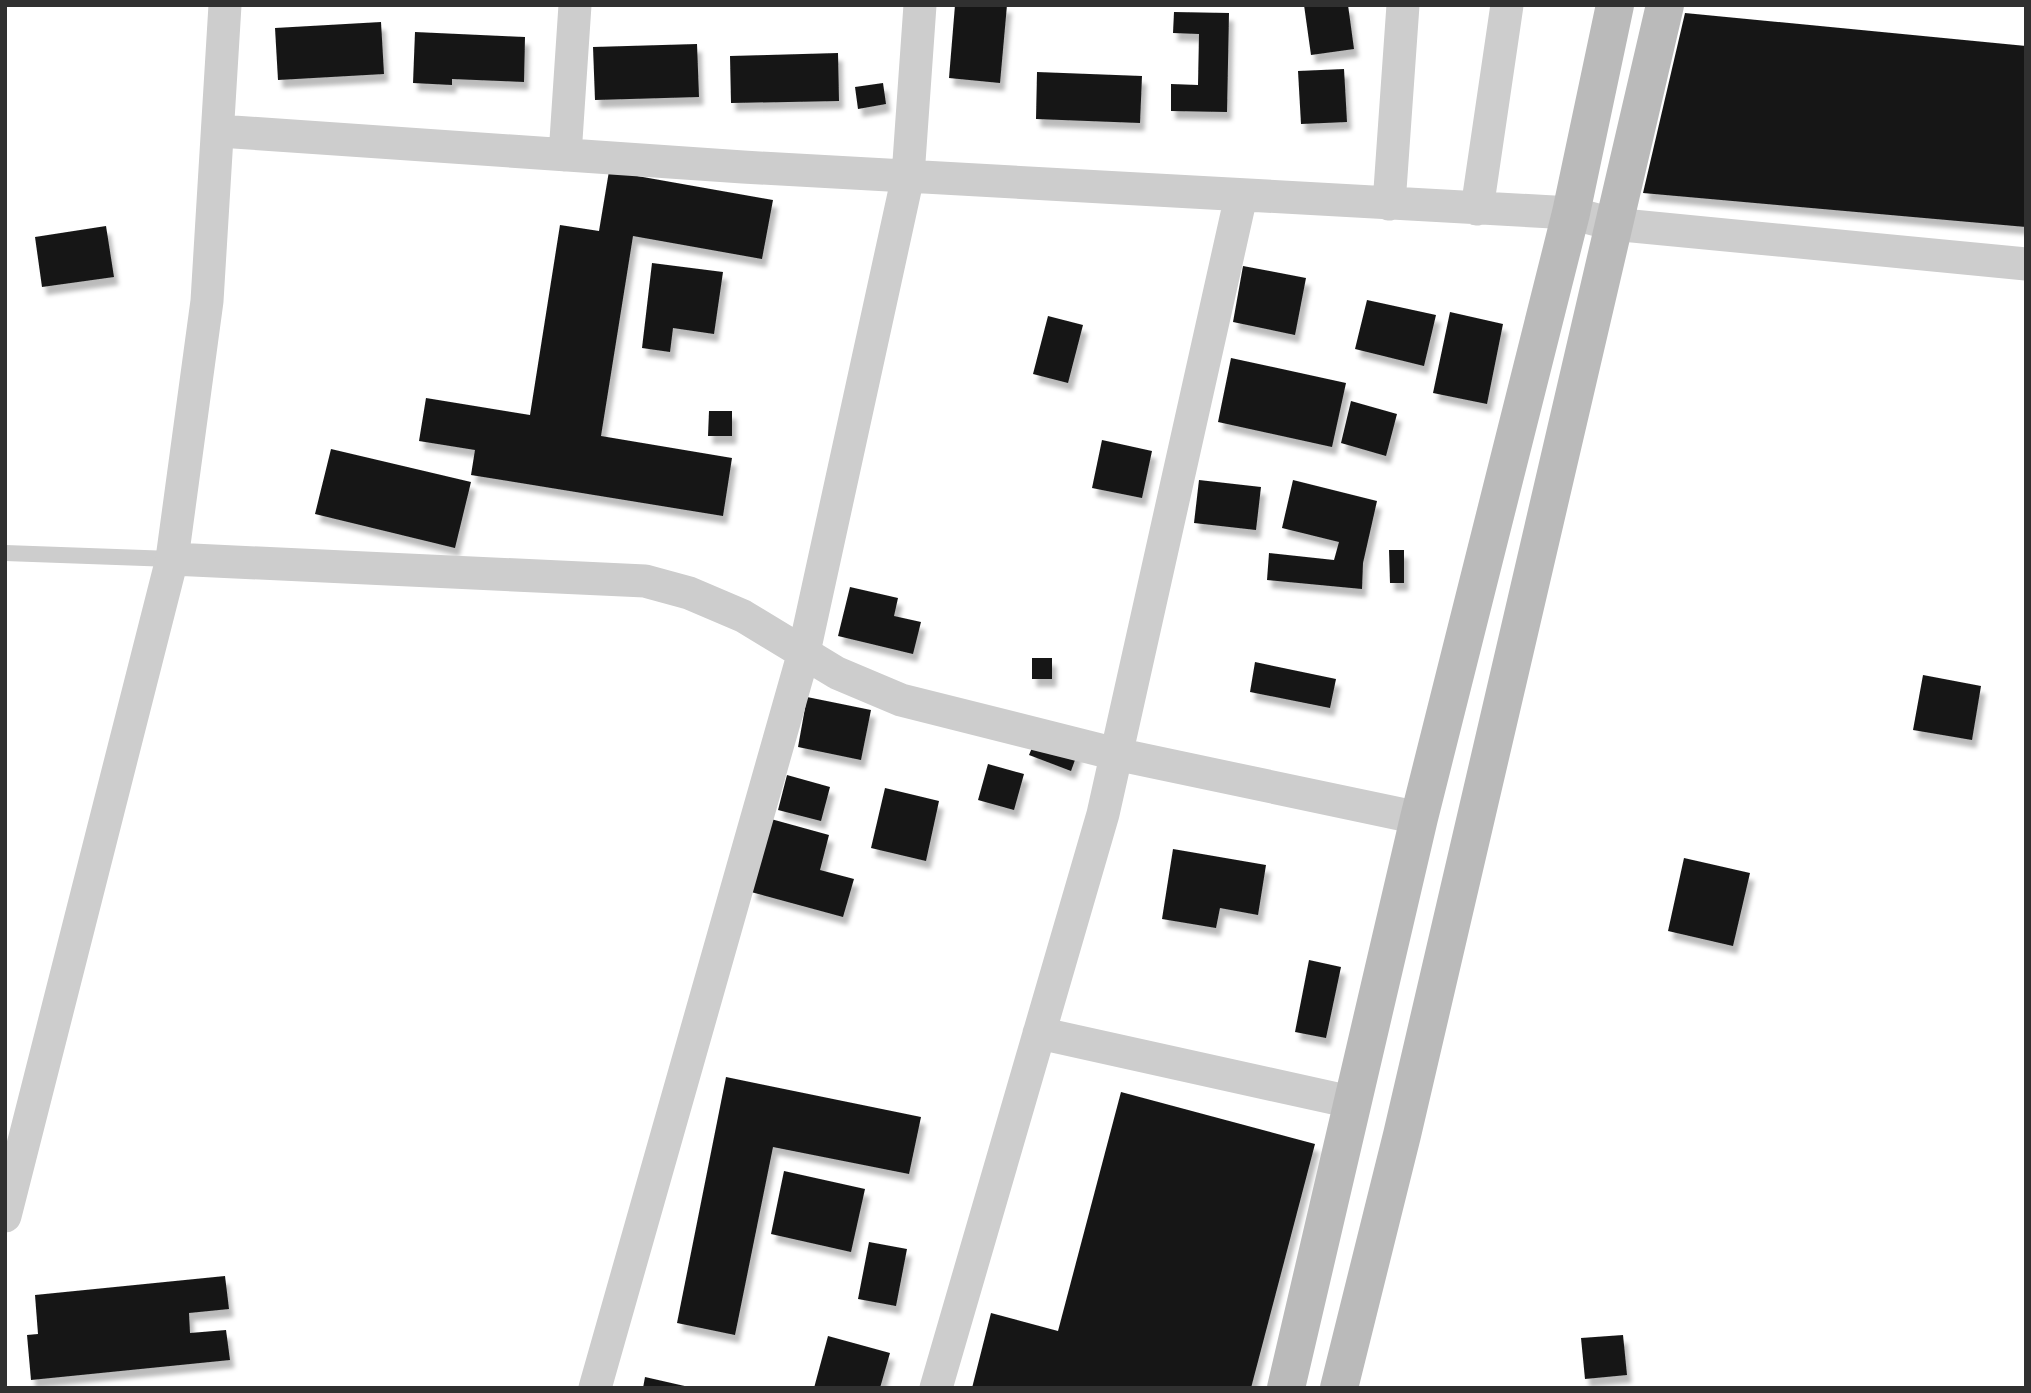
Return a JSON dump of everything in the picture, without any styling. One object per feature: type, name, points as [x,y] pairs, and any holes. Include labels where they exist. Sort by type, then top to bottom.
[{"type":"main road","points":[[1286,1388],[1419,818],[1571,213],[1615,5]]},
{"type":"main road","points":[[1339,1388],[1402,1135],[1665,5]]},
{"type":"street","points":[[5,1216],[172,559],[207,301],[225,5]]},
{"type":"street","points":[[565,155],[575,5]]},
{"type":"street","points":[[595,1388],[804,652],[908,176],[920,5]]},
{"type":"street","points":[[1389,204],[1403,5]]},
{"type":"street","points":[[1477,209],[1507,5]]},
{"type":"street","points":[[219,131],[908,176],[1571,213],[1612,224],[2026,264]]},
{"type":"street","points":[[936,1388],[1103,814],[1241,196]]},
{"type":"street","points":[[172,559],[645,581],[690,593],[743,616],[863,686],[901,700],[1116,754],[1419,818]]},
{"type":"street","points":[[1039,1033],[1351,1102]]},
{"type":"lane","points":[[5,553],[172,559]]},
{"type":"building","points":[[955,5],[1007,5],[1000,83],[949,78]]},
{"type":"building","points":[[1304,5],[1348,5],[1354,49],[1311,55]]},
{"type":"building","points":[[1174,12],[1229,13],[1227,112],[1171,111],[1171,84],[1198,85],[1199,34],[1173,33]]},
{"type":"building","points":[[1685,13],[2026,46],[2026,227],[1643,193]]},
{"type":"building","points":[[381,22],[384,74],[278,80],[275,28]]},
{"type":"building","points":[[415,32],[525,37],[524,82],[452,79],[452,85],[413,83]]},
{"type":"building","points":[[697,44],[699,97],[595,100],[593,47]]},
{"type":"building","points":[[838,53],[839,101],[731,103],[730,56]]},
{"type":"building","points":[[1344,69],[1347,122],[1301,124],[1298,71]]},
{"type":"building","points":[[1037,72],[1142,76],[1140,123],[1036,119]]},
{"type":"building","points":[[883,83],[886,104],[858,109],[855,87]]},
{"type":"building","points":[[609,171],[773,200],[762,259],[633,236],[601,436],[732,458],[723,516],[471,475],[475,450],[419,441],[426,398],[530,415],[560,225],[599,231]]},
{"type":"building","points":[[106,226],[114,277],[42,287],[35,237]]},
{"type":"building","points":[[652,263],[723,272],[714,334],[673,328],[670,352],[642,348]]},
{"type":"building","points":[[1243,266],[1306,278],[1295,335],[1233,322]]},
{"type":"building","points":[[1367,300],[1436,315],[1424,366],[1355,349]]},
{"type":"building","points":[[1450,312],[1503,324],[1487,404],[1433,393]]},
{"type":"building","points":[[1048,316],[1083,325],[1068,383],[1033,374]]},
{"type":"building","points":[[1231,358],[1346,383],[1332,447],[1218,422]]},
{"type":"building","points":[[1351,401],[1397,414],[1386,456],[1341,443]]},
{"type":"building","points":[[709,411],[732,411],[732,436],[708,436]]},
{"type":"building","points":[[1102,440],[1152,451],[1142,498],[1092,488]]},
{"type":"building","points":[[331,449],[471,482],[455,548],[315,514]]},
{"type":"building","points":[[1199,480],[1261,487],[1256,530],[1194,523]]},
{"type":"building","points":[[1293,480],[1377,501],[1363,563],[1362,589],[1267,580],[1269,553],[1334,560],[1339,542],[1282,528]]},
{"type":"building","points":[[1389,550],[1404,550],[1404,583],[1390,583]]},
{"type":"building","points":[[850,587],[898,598],[894,616],[921,622],[913,654],[838,636]]},
{"type":"building","points":[[1032,658],[1052,658],[1052,679],[1032,679]]},
{"type":"building","points":[[1255,662],[1336,679],[1330,708],[1250,692]]},
{"type":"building","points":[[1923,675],[1981,686],[1972,740],[1913,730]]},
{"type":"building","points":[[807,697],[871,710],[861,760],[798,747]]},
{"type":"building","points":[[1038,733],[1079,749],[1071,771],[1029,755]]},
{"type":"building","points":[[988,764],[1024,774],[1014,810],[978,800]]},
{"type":"building","points":[[787,775],[830,787],[821,821],[778,810]]},
{"type":"building","points":[[885,788],[939,801],[926,861],[871,848]]},
{"type":"building","points":[[771,819],[829,835],[820,870],[854,879],[843,917],[751,892]]},
{"type":"building","points":[[1173,849],[1266,865],[1258,915],[1220,908],[1216,928],[1162,919]]},
{"type":"building","points":[[1684,858],[1750,873],[1733,946],[1668,931]]},
{"type":"building","points":[[1309,960],[1341,967],[1326,1038],[1295,1032]]},
{"type":"building","points":[[726,1077],[921,1117],[909,1174],[773,1147],[735,1335],[677,1323]]},
{"type":"building","points":[[1121,1092],[1315,1144],[1251,1388],[972,1388],[991,1313],[1058,1331]]},
{"type":"building","points":[[784,1171],[865,1189],[851,1252],[771,1234]]},
{"type":"building","points":[[869,1242],[907,1249],[896,1306],[858,1299]]},
{"type":"building","points":[[225,1276],[229,1309],[189,1313],[190,1333],[226,1330],[230,1360],[31,1380],[27,1335],[38,1334],[35,1295]]},
{"type":"building","points":[[1623,1335],[1627,1375],[1585,1379],[1581,1338]]},
{"type":"building","points":[[828,1336],[890,1353],[880,1388],[814,1388]]},
{"type":"building","points":[[645,1377],[689,1387],[689,1388],[643,1388]]}]
